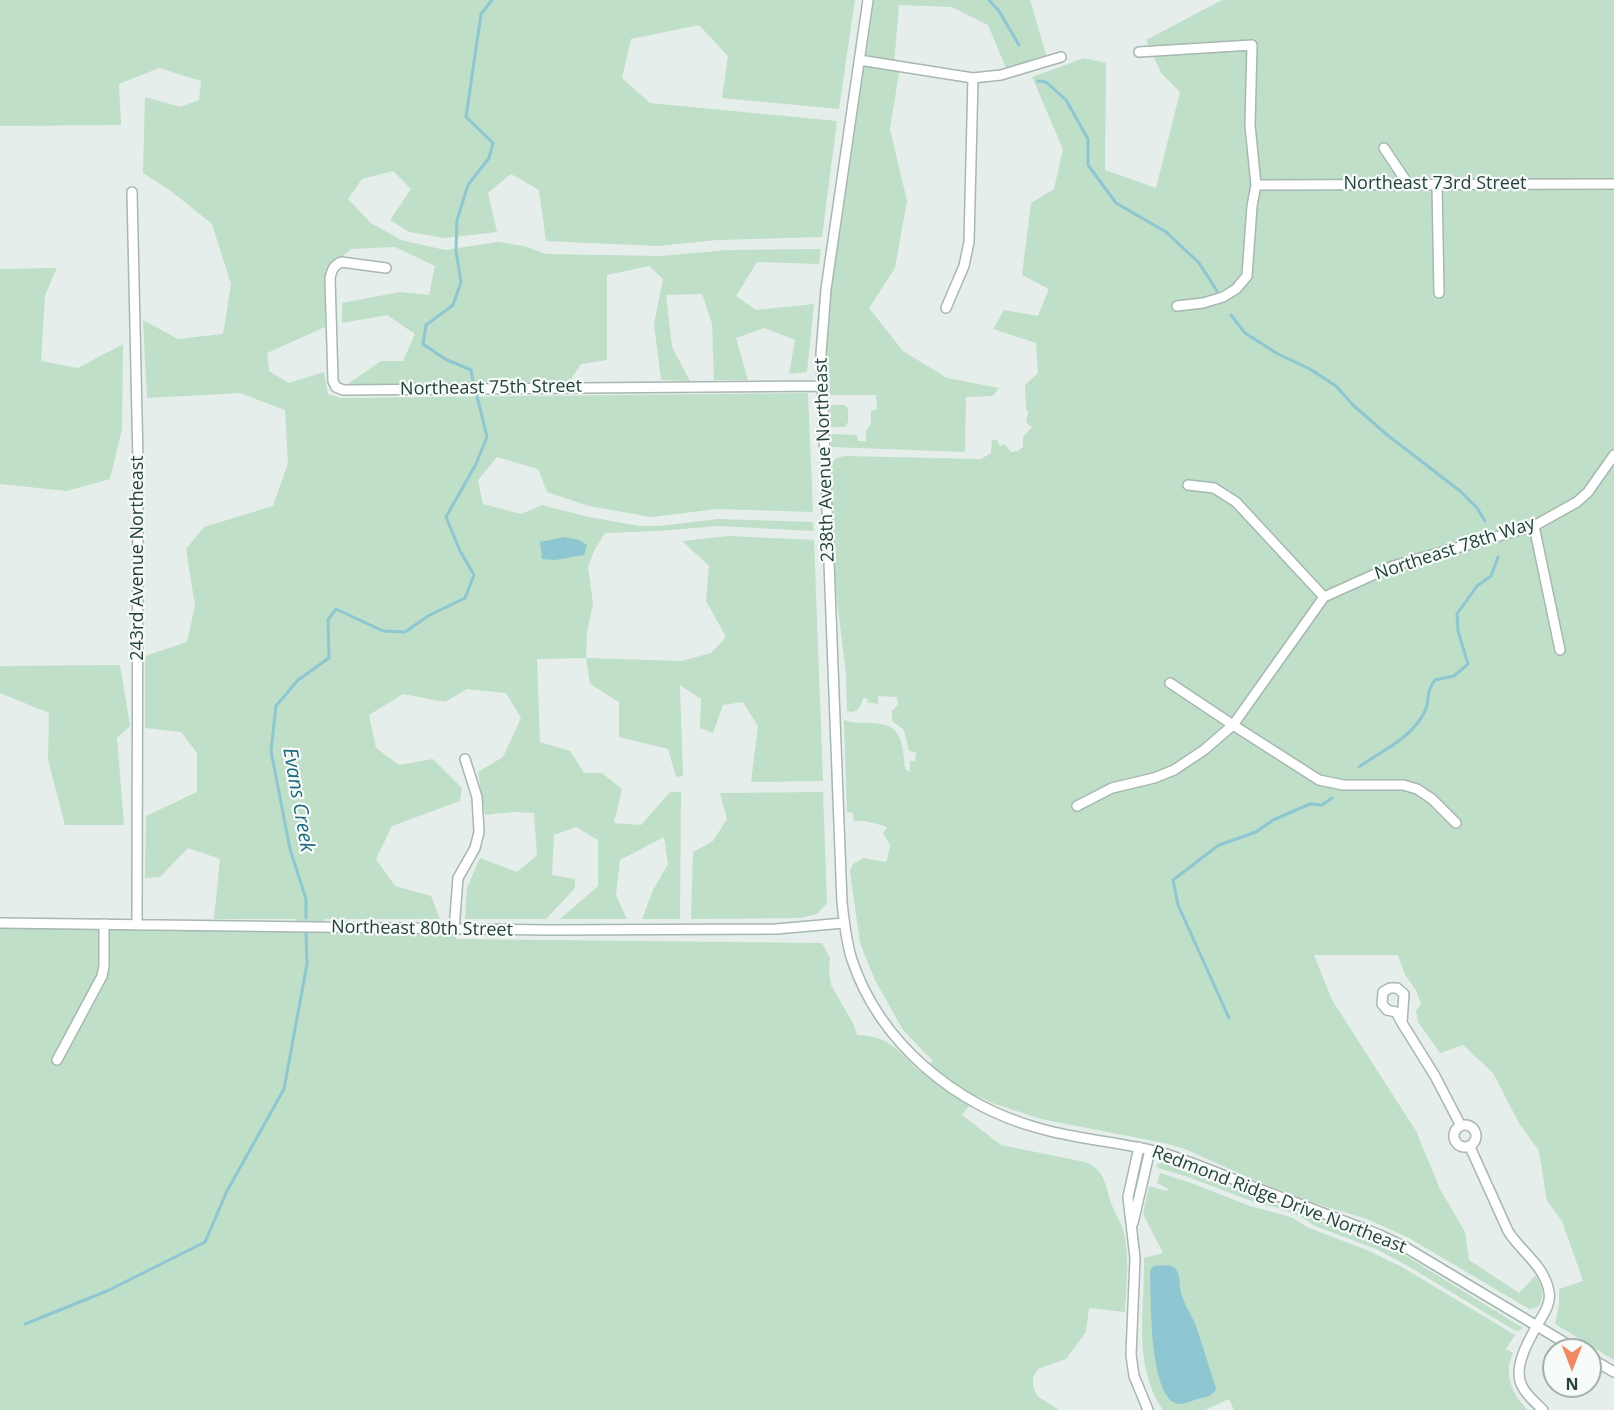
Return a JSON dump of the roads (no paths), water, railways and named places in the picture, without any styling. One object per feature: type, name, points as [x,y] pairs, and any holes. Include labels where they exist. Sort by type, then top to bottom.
[{"type":"street","name":"238th Avenue Northeast","points":[[844,922],[821,354],[825,298],[867,0]]},
{"type":"street","points":[[1139,52],[1252,48],[1250,125],[1256,185],[1252,206],[1249,268],[1243,282],[1229,293],[1210,302],[1177,306]]},
{"type":"street","points":[[859,60],[973,78],[1001,75],[1061,57]]},
{"type":"street","points":[[946,308],[964,266],[969,242],[973,78]]},
{"type":"street","points":[[1384,148],[1408,184]]},
{"type":"street","points":[[1437,184],[1439,293]]},
{"type":"street","name":"Northeast 73rd Street","points":[[1256,185],[1614,184]]},
{"type":"street","name":"243rd Avenue Northeast","points":[[132,192],[138,460],[137,925]]},
{"type":"street","name":"Northeast 75th Street","points":[[386,268],[341,262],[332,270],[330,278],[333,381],[336,387],[343,390],[822,386]]},
{"type":"street","name":"Northeast 78th Way","points":[[1324,597],[1393,566],[1533,526],[1582,497],[1598,481],[1614,455]]},
{"type":"street","points":[[1077,806],[1112,788],[1154,778],[1174,770],[1204,750],[1233,724],[1324,597],[1236,502],[1214,488],[1188,484]]},
{"type":"street","points":[[1533,526],[1560,650]]},
{"type":"street","points":[[1170,683],[1319,780],[1353,785],[1403,785],[1417,789],[1432,799],[1456,822]]},
{"type":"street","points":[[454,929],[458,878],[475,848],[479,832],[477,797],[465,759]]},
{"type":"street","name":"Northeast 80th Street","points":[[0,923],[454,929],[776,929],[844,922]]},
{"type":"street","name":"Redmond Ridge Drive Northeast","points":[[844,922],[849,950],[860,979],[880,1014],[900,1041],[929,1071],[977,1104],[1002,1116],[1041,1129],[1138,1147],[1185,1161],[1380,1235],[1405,1247],[1557,1338]]},
{"type":"street","points":[[57,1060],[102,976],[104,924]]},
{"type":"street","points":[[1402,1023],[1435,1076],[1461,1126]]},
{"type":"street","points":[[1461,1126],[1470,1126],[1475,1131],[1476,1138],[1470,1146],[1462,1147],[1454,1140],[1455,1132],[1461,1126]]},
{"type":"street","points":[[1470,1146],[1508,1231],[1546,1278],[1549,1302],[1521,1358],[1518,1371],[1522,1388],[1544,1410]]},
{"type":"street","points":[[1138,1147],[1128,1197],[1135,1258],[1131,1356],[1134,1376],[1148,1410]]},
{"type":"street","points":[[1132,1225],[1150,1150]]},
{"type":"water","points":[[565,537],[579,540],[587,545],[584,555],[555,560],[542,559],[540,542]]},
{"type":"water","points":[[1168,1265],[1175,1268],[1179,1275],[1181,1292],[1195,1323],[1216,1388],[1208,1396],[1181,1404],[1175,1403],[1167,1395],[1160,1381],[1153,1343],[1150,1270],[1154,1266]]},
{"type":"waterway","name":"Evans Creek","points":[[473,381],[471,370],[445,359],[423,344],[426,325],[453,305],[461,282],[456,251],[457,220],[468,185],[489,158],[493,143],[466,117],[481,14],[492,0]]},
{"type":"waterway","points":[[989,0],[999,11],[1019,45]]},
{"type":"waterway","points":[[1038,81],[1046,82],[1066,100],[1088,139],[1088,165],[1116,203],[1166,232],[1199,263],[1217,291]]},
{"type":"waterway","points":[[1231,315],[1245,333],[1336,386],[1353,405],[1386,434],[1460,491],[1477,508],[1485,521]]},
{"type":"waterway","name":"Evans Creek","points":[[306,918],[306,899],[290,849],[271,751],[276,706],[298,680],[329,658],[328,620],[336,609],[383,631],[405,632],[428,616],[465,598],[474,575],[460,551],[446,517],[476,464],[487,437],[477,396]]},
{"type":"waterway","points":[[1359,767],[1413,729],[1425,711],[1435,680],[1454,676],[1468,664],[1458,631],[1457,614],[1477,586],[1491,576],[1498,557]]},
{"type":"waterway","points":[[1229,1018],[1178,905],[1173,880],[1219,845],[1256,832],[1273,820],[1310,804],[1322,805],[1332,798]]},
{"type":"waterway","points":[[25,1324],[107,1291],[205,1242],[227,1191],[284,1089],[307,964],[306,933]]}]
